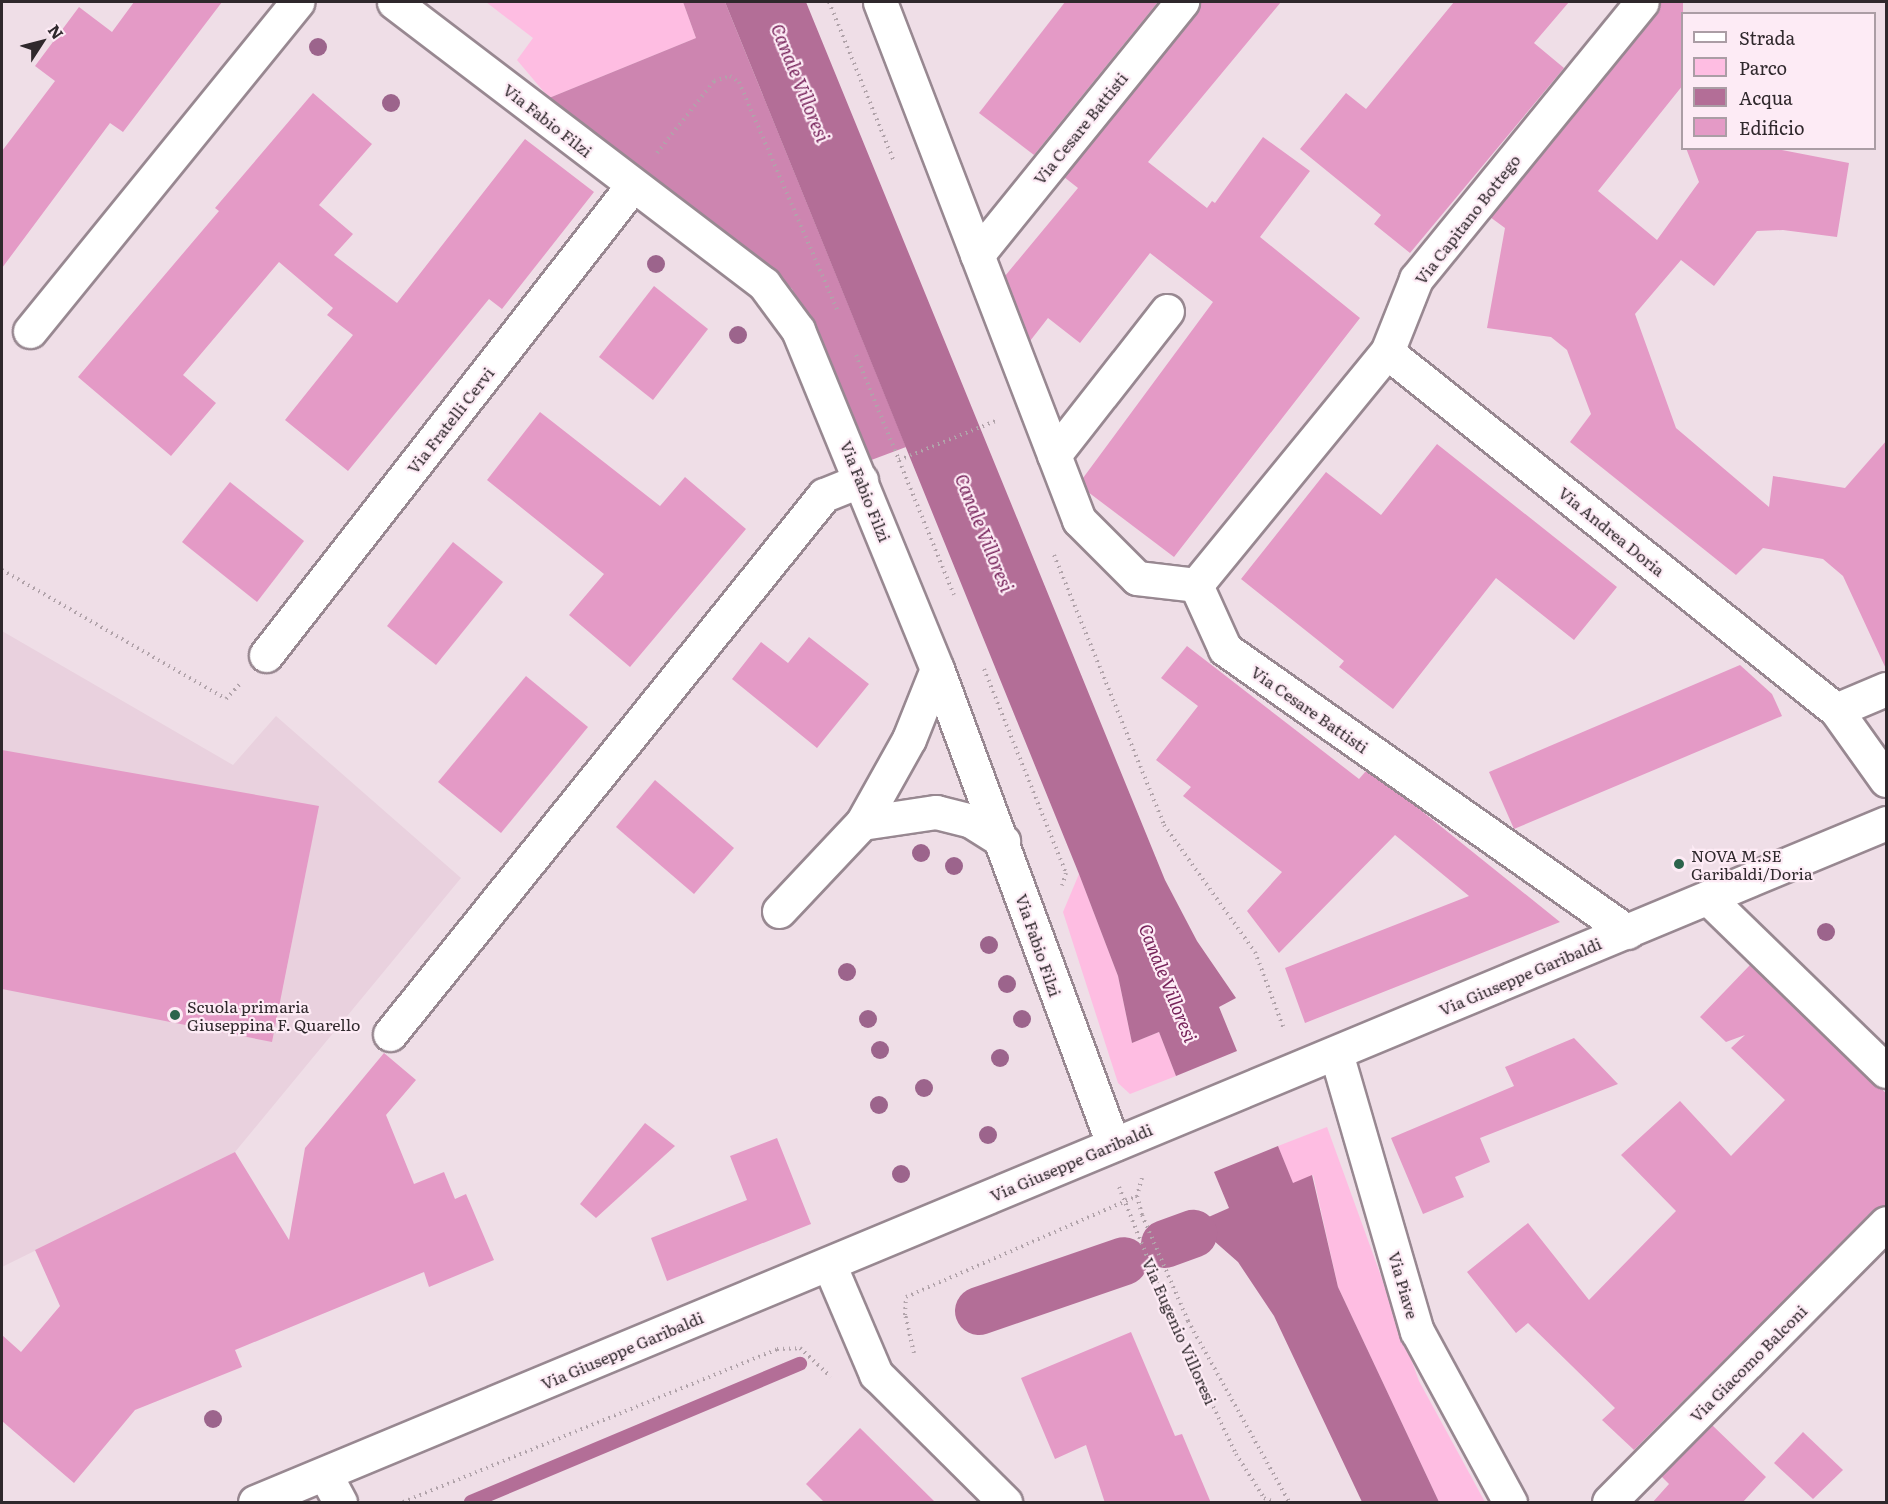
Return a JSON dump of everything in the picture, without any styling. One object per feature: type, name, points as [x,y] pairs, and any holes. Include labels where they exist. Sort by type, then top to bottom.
[{"type":"street","points":[[30,331],[297,2]]},
{"type":"street","name":"Via Fabio Filzi","points":[[394,2],[764,284],[783,306],[798,330],[937,669],[1003,840],[1108,1146]]},
{"type":"street","points":[[880,2],[1078,520],[1137,578],[1196,585]]},
{"type":"street","name":"Via Cesare Battisti","points":[[977,255],[1182,2]]},
{"type":"street","name":"Via Capitano Bottego","points":[[1196,585],[1388,352],[1416,279],[1642,2]]},
{"type":"street","name":"Via Fratelli Cervi","points":[[267,655],[633,185]]},
{"type":"street","points":[[1054,454],[1167,311]]},
{"type":"street","name":"Via Andrea Doria","points":[[1388,352],[1836,710],[1887,780]]},
{"type":"street","points":[[390,1034],[824,495],[861,480]]},
{"type":"street","name":"Via Cesare Battisti","points":[[1196,585],[1225,649],[1627,932]]},
{"type":"street","points":[[779,911],[862,822],[909,739],[937,669]]},
{"type":"street","points":[[1836,710],[1887,689]]},
{"type":"street","points":[[862,822],[936,812],[971,821],[1003,840]]},
{"type":"street","name":"Via Giuseppe Garibaldi","points":[[255,1503],[1887,823]]},
{"type":"street","points":[[1708,898],[1887,1071]]},
{"type":"street","name":"Via Piave","points":[[1336,1053],[1418,1331],[1510,1503]]},
{"type":"street","name":"Via Giacomo Balconi","points":[[1609,1503],[1887,1223]]},
{"type":"street","points":[[829,1264],[876,1374],[1005,1503]]},
{"type":"street","points":[[325,1474],[340,1503]]},
{"type":"path","points":[[633,185],[714,81],[730,76],[745,92],[841,319]]},
{"type":"path","points":[[854,351],[900,460],[999,420],[1004,431]]},
{"type":"path","points":[[1053,551],[1164,825],[1255,952],[1300,1068]]},
{"type":"path","points":[[2,570],[226,699],[267,655]]},
{"type":"path","name":"Via Eugenio Villoresi","points":[[1108,1146],[1124,1202],[1177,1330],[1236,1454],[1264,1498],[1274,1503]]},
{"type":"path","points":[[403,1503],[777,1349],[800,1348],[844,1390],[917,1352],[905,1315],[906,1297],[1137,1196]]},
{"type":"shaded area","points":[[683,2],[725,2],[906,447],[866,462],[792,289],[549,98],[696,38]]},
{"type":"shaded area","name":"Scuola primaria Giuseppina F. Quarello","points":[[2,631],[233,765],[276,716],[461,878],[235,1152],[2,1267]]},
{"type":"green space","points":[[486,2],[683,2],[696,38],[549,98],[517,60],[533,38]]},
{"type":"green space","points":[[1079,874],[1118,976],[1132,1043],[1159,1032],[1176,1076],[1130,1094],[1118,1083],[1063,912]]},
{"type":"green space","points":[[1327,1127],[1419,1381],[1485,1502],[1439,1502],[1338,1287],[1313,1175],[1293,1184],[1278,1146]]},
{"type":"water","name":"Canale Villoresi","points":[[725,2],[806,2],[1165,880],[1197,941],[1236,998],[1219,1007],[1237,1051],[1176,1076],[1159,1032],[1132,1043],[1118,976],[1079,874]]},
{"type":"water","points":[[1278,1146],[1293,1183],[1312,1175],[1338,1287],[1439,1502],[1362,1502],[1274,1316],[1238,1262],[1213,1240],[1204,1219],[1229,1208],[1214,1172]]},
{"type":"building","points":[[134,2],[222,2],[123,132],[110,123],[2,268],[2,151],[55,81],[35,66],[79,7],[112,32]]},
{"type":"building","points":[[1065,2],[1158,2],[1034,155],[979,113]]},
{"type":"building","points":[[1200,2],[1281,2],[1148,162],[1207,208],[1212,201],[1215,203],[1263,137],[1310,171],[1260,237],[1360,318],[1174,557],[1088,492],[1083,478],[1213,302],[1150,253],[1080,343],[1048,318],[1030,341],[1005,276],[1078,188],[1064,177],[1197,14]]},
{"type":"building","points":[[1454,2],[1569,2],[1534,43],[1564,68],[1410,253],[1374,224],[1381,215],[1300,149],[1346,93],[1366,109]]},
{"type":"building","points":[[1660,2],[1683,2],[1681,87],[1598,191],[1657,240],[1699,182],[1687,150],[1782,150],[1849,163],[1837,237],[1783,230],[1757,231],[1714,286],[1681,260],[1635,314],[1676,428],[1769,507],[1773,476],[1845,488],[1887,440],[1887,671],[1843,576],[1823,559],[1763,548],[1736,575],[1570,442],[1591,414],[1567,350],[1551,337],[1487,328],[1505,228],[1490,217],[1657,14]]},
{"type":"building","points":[[313,93],[372,144],[319,205],[353,234],[334,255],[397,303],[525,139],[594,192],[502,309],[489,299],[348,471],[285,420],[353,335],[327,315],[333,308],[279,262],[183,375],[216,403],[171,456],[78,377],[219,211],[215,208]]},
{"type":"building","points":[[654,286],[708,329],[653,400],[599,357]]},
{"type":"building","points":[[540,412],[660,506],[685,477],[746,529],[630,667],[569,615],[604,574],[487,480]]},
{"type":"building","points":[[1437,444],[1617,587],[1574,640],[1496,578],[1393,709],[1339,667],[1344,661],[1241,579],[1326,472],[1381,515]]},
{"type":"building","points":[[230,482],[304,541],[257,602],[182,542]]},
{"type":"building","points":[[453,542],[503,582],[436,665],[387,626]]},
{"type":"building","points":[[809,637],[869,684],[817,748],[732,679],[761,642],[788,663]]},
{"type":"building","points":[[1187,646],[1359,779],[1366,771],[1413,804],[1560,922],[1305,1023],[1285,968],[1469,896],[1395,835],[1279,953],[1247,911],[1282,872],[1183,796],[1191,787],[1156,760],[1198,706],[1161,678]]},
{"type":"building","points":[[1740,665],[1772,694],[1782,716],[1514,829],[1489,772]]},
{"type":"building","points":[[526,676],[588,727],[501,833],[438,782]]},
{"type":"building","points":[[2,750],[319,806],[272,1042],[2,989]]},
{"type":"building","points":[[655,780],[734,848],[694,894],[616,827]]},
{"type":"building","points":[[1750,965],[1887,1094],[1887,1205],[1873,1210],[1634,1450],[1602,1420],[1615,1408],[1528,1323],[1516,1333],[1467,1272],[1528,1223],[1589,1300],[1676,1211],[1621,1155],[1680,1101],[1731,1156],[1785,1100],[1731,1048],[1745,1035],[1726,1042],[1700,1017]]},
{"type":"building","points":[[1574,1038],[1618,1084],[1480,1138],[1490,1162],[1455,1177],[1464,1197],[1423,1214],[1391,1138],[1514,1086],[1505,1067]]},
{"type":"building","points":[[384,1053],[416,1080],[386,1115],[414,1184],[444,1172],[455,1199],[466,1194],[494,1260],[429,1287],[424,1272],[235,1350],[242,1367],[135,1410],[74,1483],[2,1421],[2,1335],[21,1352],[60,1306],[35,1250],[235,1152],[289,1240],[305,1148]]},
{"type":"building","points":[[645,1123],[675,1146],[596,1218],[580,1204]]},
{"type":"building","points":[[777,1138],[811,1224],[667,1281],[651,1238],[747,1200],[730,1156]]},
{"type":"building","points":[[1131,1332],[1175,1436],[1182,1434],[1211,1503],[1105,1503],[1086,1445],[1055,1459],[1021,1378]]},
{"type":"building","points":[[1712,1425],[1766,1477],[1742,1503],[1652,1503],[1669,1484],[1661,1476]]},
{"type":"building","points":[[860,1428],[936,1503],[825,1503],[806,1484]]},
{"type":"building","points":[[1803,1432],[1843,1470],[1813,1499],[1774,1463]]},
{"type":"waterway","points":[[1165,1244],[1193,1234]]},
{"type":"waterway","points":[[979,1311],[1124,1261]]},
{"type":"waterway","points":[[471,1502],[800,1364]]},
{"type":"place","name":"NOVA M.SE Garibaldi/Doria","points":[[1679,864]]},
{"type":"place","name":"Scuola primaria Giuseppina F. Quarello","points":[[175,1015]]}]
